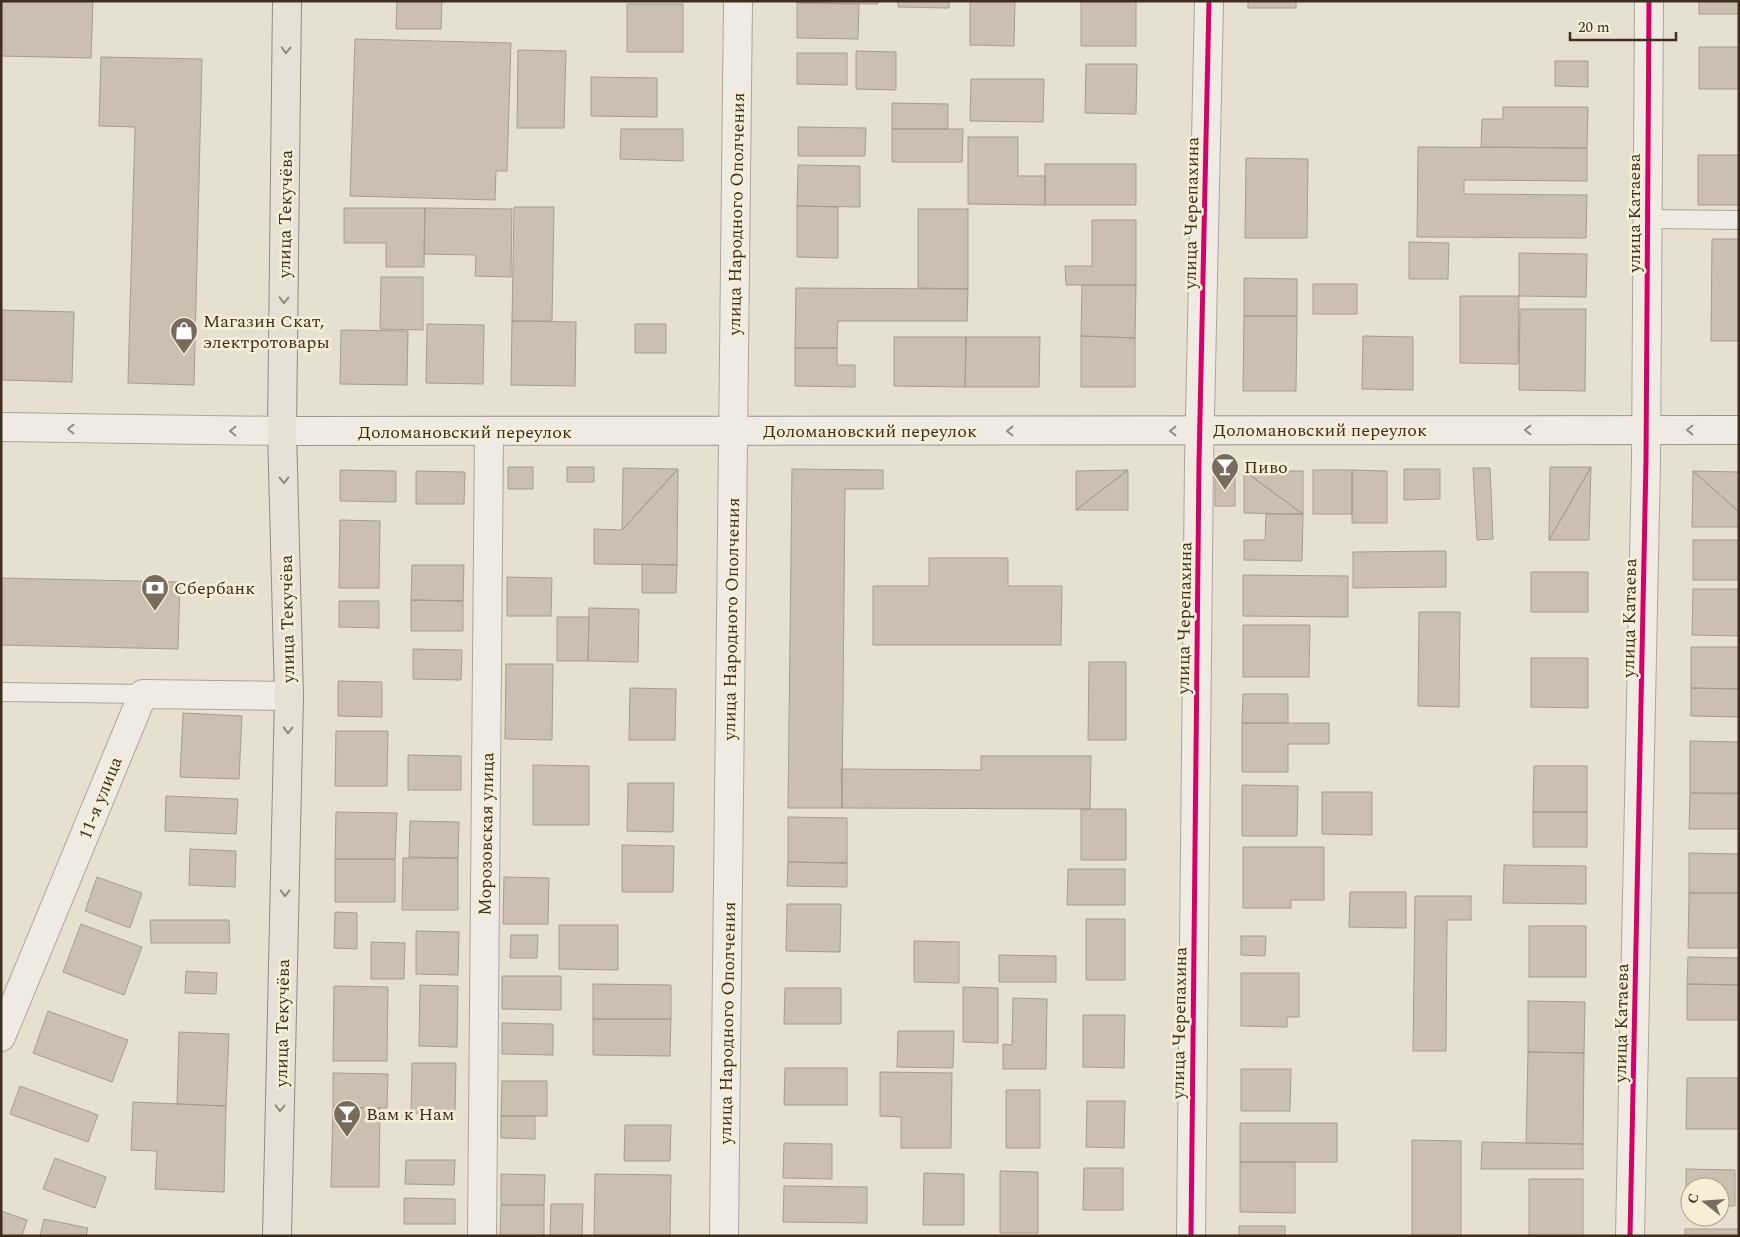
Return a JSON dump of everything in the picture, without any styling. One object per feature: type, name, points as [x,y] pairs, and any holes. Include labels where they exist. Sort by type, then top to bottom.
[{"type":"main road","name":"улица Текучёва","points":[[277,1236],[289,696],[282,432],[287,1]]},
{"type":"street","name":"улица Народного Ополчения","points":[[724,1236],[738,1]]},
{"type":"street","name":"улица Черепахина","points":[[1190,1236],[1200,431],[1209,1]]},
{"type":"street","name":"улица Катаева","points":[[1630,1236],[1646,430],[1649,1]]},
{"type":"street","name":"Доломановский переулок","points":[[1,428],[282,432],[1739,430]]},
{"type":"street","name":"Морозовская улица","points":[[482,1236],[489,432]]},
{"type":"street","points":[[142,694],[289,696]]},
{"type":"street","name":"11-я улица","points":[[1,1037],[142,694]]},
{"type":"lane","points":[[1648,219],[1739,220]]},
{"type":"lane","points":[[1,692],[142,694]]},
{"type":"building","points":[[1,1],[93,1],[91,58],[1,56]]},
{"type":"building","points":[[397,1],[442,1],[441,29],[396,29]]},
{"type":"building","points":[[797,1],[878,1],[878,4],[797,3]]},
{"type":"building","points":[[898,1],[949,1],[949,8],[898,7]]},
{"type":"building","points":[[970,1],[1015,1],[1014,46],[970,45]]},
{"type":"building","points":[[1081,1],[1136,1],[1136,46],[1081,46]]},
{"type":"building","points":[[1248,1],[1296,1],[1296,8],[1248,8]]},
{"type":"building","points":[[1699,1],[1739,1],[1739,14],[1699,14]]},
{"type":"building","points":[[797,3],[859,4],[858,39],[797,38]]},
{"type":"building","points":[[627,4],[683,4],[683,52],[627,52]]},
{"type":"building","points":[[355,39],[511,43],[507,171],[496,171],[495,200],[350,196]]},
{"type":"building","points":[[1699,47],[1739,47],[1739,89],[1699,89]]},
{"type":"building","points":[[518,50],[566,51],[564,128],[517,128]]},
{"type":"building","points":[[856,51],[896,52],[896,90],[856,89]]},
{"type":"building","points":[[797,53],[847,53],[847,85],[797,84]]},
{"type":"building","points":[[101,57],[202,59],[194,385],[128,383],[135,127],[99,126]]},
{"type":"building","points":[[1555,61],[1588,61],[1588,87],[1555,86]]},
{"type":"building","points":[[1086,64],[1137,64],[1136,114],[1085,113]]},
{"type":"building","points":[[591,77],[657,78],[657,117],[591,116]]},
{"type":"building","points":[[971,79],[1044,79],[1043,122],[970,121]]},
{"type":"building","points":[[892,103],[948,104],[948,129],[892,129]]},
{"type":"building","points":[[1503,107],[1588,107],[1587,148],[1481,147],[1482,119],[1503,119]]},
{"type":"building","points":[[798,127],[866,128],[865,156],[798,156]]},
{"type":"building","points":[[621,129],[683,129],[683,161],[620,159]]},
{"type":"building","points":[[892,129],[963,129],[962,162],[892,162]]},
{"type":"building","points":[[968,137],[1018,137],[1018,176],[1045,176],[1045,205],[968,204]]},
{"type":"building","points":[[1418,147],[1587,148],[1587,181],[1464,180],[1464,194],[1587,195],[1586,238],[1417,237]]},
{"type":"building","points":[[1698,155],[1739,155],[1739,205],[1698,205]]},
{"type":"building","points":[[1246,158],[1308,159],[1307,238],[1245,238]]},
{"type":"building","points":[[1045,164],[1136,164],[1136,205],[1045,205]]},
{"type":"building","points":[[798,165],[860,166],[860,207],[797,206]]},
{"type":"building","points":[[797,206],[838,207],[838,258],[797,257]]},
{"type":"building","points":[[514,207],[554,207],[552,321],[512,321]]},
{"type":"building","points":[[344,208],[425,208],[424,267],[386,267],[386,243],[344,243]]},
{"type":"building","points":[[425,208],[512,209],[511,277],[475,276],[476,255],[424,254]]},
{"type":"building","points":[[918,209],[968,209],[968,289],[918,288]]},
{"type":"building","points":[[1092,220],[1136,220],[1136,285],[1066,285],[1065,266],[1092,266]]},
{"type":"building","points":[[1712,239],[1739,239],[1739,341],[1711,341]]},
{"type":"building","points":[[1409,242],[1449,243],[1448,279],[1409,279]]},
{"type":"building","points":[[1519,253],[1587,254],[1586,297],[1519,296]]},
{"type":"building","points":[[381,277],[423,277],[423,330],[380,329]]},
{"type":"building","points":[[1244,278],[1297,279],[1297,316],[1244,316]]},
{"type":"building","points":[[1313,284],[1357,284],[1357,314],[1313,314]]},
{"type":"building","points":[[1082,285],[1136,285],[1135,338],[1081,336]]},
{"type":"building","points":[[796,288],[968,289],[967,321],[838,321],[837,348],[795,348]]},
{"type":"building","points":[[1460,296],[1519,296],[1518,364],[1460,363]]},
{"type":"building","points":[[1520,309],[1586,309],[1585,391],[1519,390]]},
{"type":"building","points":[[1,310],[74,312],[72,382],[1,380]]},
{"type":"building","points":[[1244,316],[1297,316],[1296,391],[1243,391]]},
{"type":"building","points":[[512,321],[576,322],[575,386],[511,385]]},
{"type":"building","points":[[427,324],[484,325],[483,384],[426,383]]},
{"type":"building","points":[[635,324],[666,324],[666,353],[635,353]]},
{"type":"building","points":[[341,330],[408,331],[407,385],[340,384]]},
{"type":"building","points":[[1081,336],[1135,338],[1135,387],[1081,387]]},
{"type":"building","points":[[1363,336],[1413,337],[1413,390],[1362,389]]},
{"type":"building","points":[[894,337],[966,337],[965,387],[894,386]]},
{"type":"building","points":[[966,337],[1040,337],[1039,387],[965,387]]},
{"type":"building","points":[[795,348],[837,348],[837,365],[855,365],[855,387],[795,386]]},
{"type":"building","points":[[508,467],[533,467],[533,489],[508,489]]},
{"type":"building","points":[[567,467],[594,467],[594,482],[567,482]]},
{"type":"building","points":[[1550,467],[1591,467],[1549,540]]},
{"type":"building","points":[[1591,467],[1589,540],[1549,540]]},
{"type":"building","points":[[623,468],[678,469],[622,530]]},
{"type":"building","points":[[1473,468],[1490,468],[1493,539],[1477,540]]},
{"type":"building","points":[[678,469],[677,565],[594,564],[594,529],[622,530]]},
{"type":"building","points":[[792,469],[883,470],[883,489],[845,489],[842,808],[788,808]]},
{"type":"building","points":[[1404,469],[1440,469],[1440,499],[1404,500]]},
{"type":"building","points":[[340,470],[396,471],[396,502],[340,501]]},
{"type":"building","points":[[1128,470],[1128,510],[1076,510]]},
{"type":"building","points":[[1128,470],[1076,510],[1076,471]]},
{"type":"building","points":[[1313,470],[1352,470],[1352,514],[1313,514]]},
{"type":"building","points":[[1352,470],[1387,471],[1387,523],[1352,523]]},
{"type":"building","points":[[416,471],[465,472],[464,504],[416,504]]},
{"type":"building","points":[[1244,471],[1303,514],[1244,513]]},
{"type":"building","points":[[1244,471],[1303,471],[1303,514]]},
{"type":"building","points":[[1693,471],[1739,512],[1739,527],[1692,527]]},
{"type":"building","points":[[1693,471],[1739,472],[1739,512]]},
{"type":"building","name":"Пиво","points":[[1215,476],[1235,476],[1235,506],[1215,506]]},
{"type":"building","points":[[1266,514],[1303,514],[1302,561],[1244,560],[1244,540],[1265,540]]},
{"type":"building","points":[[340,520],[380,521],[379,588],[339,588]]},
{"type":"building","points":[[1693,540],[1739,540],[1739,580],[1693,580]]},
{"type":"building","points":[[1446,551],[1446,587],[1353,588],[1353,552]]},
{"type":"building","points":[[929,558],[1008,558],[1008,586],[1062,586],[1061,645],[873,645],[873,586],[929,586]]},
{"type":"building","points":[[642,564],[677,565],[676,593],[642,593]]},
{"type":"building","points":[[412,565],[464,565],[463,601],[411,600]]},
{"type":"building","points":[[1531,572],[1588,572],[1588,612],[1531,612]]},
{"type":"building","points":[[1243,575],[1348,576],[1348,617],[1243,616]]},
{"type":"building","points":[[507,577],[552,578],[551,616],[507,616]]},
{"type":"building","points":[[1,578],[180,582],[178,649],[1,645]]},
{"type":"building","points":[[1693,589],[1739,589],[1739,636],[1692,635]]},
{"type":"building","points":[[411,600],[463,601],[463,631],[411,631]]},
{"type":"building","points":[[339,601],[379,601],[379,628],[339,627]]},
{"type":"building","points":[[589,608],[639,609],[638,662],[588,661]]},
{"type":"building","points":[[1419,612],[1460,612],[1459,707],[1418,706]]},
{"type":"building","points":[[557,617],[589,617],[588,661],[557,661]]},
{"type":"building","points":[[1243,625],[1310,625],[1309,677],[1243,677]]},
{"type":"building","points":[[1691,647],[1739,647],[1739,689],[1691,688]]},
{"type":"building","points":[[413,649],[462,650],[461,680],[413,679]]},
{"type":"building","points":[[1531,658],[1588,658],[1588,708],[1531,707]]},
{"type":"building","points":[[1089,662],[1126,662],[1126,740],[1088,740]]},
{"type":"building","points":[[506,664],[553,664],[552,740],[505,739]]},
{"type":"building","points":[[338,681],[382,682],[382,717],[338,716]]},
{"type":"building","points":[[630,688],[676,689],[675,740],[629,740]]},
{"type":"building","points":[[1691,688],[1739,689],[1739,717],[1691,716]]},
{"type":"building","points":[[1243,694],[1288,694],[1288,723],[1242,723]]},
{"type":"building","points":[[183,713],[242,716],[239,779],[180,777]]},
{"type":"building","points":[[1242,723],[1329,723],[1329,744],[1288,744],[1288,772],[1242,772]]},
{"type":"building","points":[[336,731],[388,731],[387,786],[335,786]]},
{"type":"building","points":[[1690,741],[1739,742],[1739,794],[1690,793]]},
{"type":"building","points":[[408,755],[461,756],[461,790],[408,790]]},
{"type":"building","points":[[981,756],[1091,756],[1090,809],[842,808],[841,769],[981,770]]},
{"type":"building","points":[[533,765],[589,766],[589,825],[533,825]]},
{"type":"building","points":[[1534,766],[1587,766],[1587,812],[1533,812]]},
{"type":"building","points":[[628,783],[674,783],[673,832],[627,831]]},
{"type":"building","points":[[1242,785],[1298,786],[1297,836],[1242,836]]},
{"type":"building","points":[[1322,792],[1372,792],[1372,835],[1322,834]]},
{"type":"building","points":[[1690,793],[1739,793],[1739,829],[1689,829]]},
{"type":"building","points":[[166,796],[238,799],[236,834],[165,831]]},
{"type":"building","points":[[1081,809],[1126,809],[1126,860],[1081,860]]},
{"type":"building","points":[[336,812],[397,813],[395,859],[335,859]]},
{"type":"building","points":[[1533,812],[1587,812],[1587,847],[1533,847]]},
{"type":"building","points":[[788,817],[847,818],[847,863],[788,862]]},
{"type":"building","points":[[410,821],[459,822],[458,858],[409,857]]},
{"type":"building","points":[[622,845],[674,846],[673,892],[622,892]]},
{"type":"building","points":[[1243,847],[1324,847],[1324,900],[1291,900],[1291,908],[1243,908]]},
{"type":"building","points":[[190,849],[236,851],[235,887],[189,885]]},
{"type":"building","points":[[1689,853],[1739,854],[1739,893],[1689,893]]},
{"type":"building","points":[[403,858],[458,858],[458,910],[402,910]]},
{"type":"building","points":[[335,859],[395,859],[395,902],[335,902]]},
{"type":"building","points":[[788,862],[847,863],[847,887],[787,886]]},
{"type":"building","points":[[1504,865],[1586,866],[1586,904],[1503,903]]},
{"type":"building","points":[[1068,869],[1125,869],[1125,905],[1067,905]]},
{"type":"building","points":[[97,877],[142,893],[130,928],[85,911]]},
{"type":"building","points":[[504,877],[549,878],[548,924],[503,924]]},
{"type":"building","points":[[1350,892],[1406,892],[1406,928],[1349,927]]},
{"type":"building","points":[[1689,893],[1739,893],[1739,948],[1688,948]]},
{"type":"building","points":[[1415,896],[1471,896],[1471,920],[1447,920],[1446,1051],[1413,1051]]},
{"type":"building","points":[[787,904],[841,904],[840,952],[786,951]]},
{"type":"building","points":[[335,912],[357,913],[357,949],[334,948]]},
{"type":"building","points":[[1086,919],[1125,919],[1125,980],[1086,980]]},
{"type":"building","points":[[150,920],[229,920],[230,943],[151,943]]},
{"type":"building","points":[[81,924],[142,947],[124,995],[63,972]]},
{"type":"building","points":[[559,925],[618,925],[618,970],[559,969]]},
{"type":"building","points":[[1529,926],[1586,926],[1586,977],[1529,977]]},
{"type":"building","points":[[416,931],[459,932],[458,975],[416,974]]},
{"type":"building","points":[[511,935],[538,935],[537,958],[510,958]]},
{"type":"building","points":[[1241,936],[1266,936],[1265,956],[1241,955]]},
{"type":"building","points":[[914,941],[959,942],[959,983],[914,982]]},
{"type":"building","points":[[371,942],[405,943],[404,979],[371,979]]},
{"type":"building","points":[[999,955],[1056,956],[1056,982],[999,982]]},
{"type":"building","points":[[1688,957],[1739,958],[1739,985],[1687,984]]},
{"type":"building","points":[[186,971],[217,973],[216,994],[185,993]]},
{"type":"building","points":[[1241,973],[1299,973],[1299,1017],[1287,1017],[1287,1027],[1241,1026]]},
{"type":"building","points":[[502,976],[561,976],[561,1010],[502,1009]]},
{"type":"building","points":[[593,984],[671,985],[671,1019],[593,1019]]},
{"type":"building","points":[[1687,984],[1739,985],[1739,1020],[1687,1020]]},
{"type":"building","points":[[420,985],[458,986],[457,1047],[419,1046]]},
{"type":"building","points":[[334,986],[388,987],[387,1061],[333,1061]]},
{"type":"building","points":[[963,987],[998,988],[998,1043],[963,1042]]},
{"type":"building","points":[[785,988],[841,988],[841,1024],[784,1024]]},
{"type":"building","points":[[1013,998],[1047,999],[1046,1069],[1003,1069],[1003,1044],[1012,1045]]},
{"type":"building","points":[[1528,1001],[1585,1002],[1584,1053],[1528,1052]]},
{"type":"building","points":[[48,1011],[128,1040],[112,1082],[33,1053]]},
{"type":"building","points":[[1083,1015],[1125,1015],[1124,1068],[1083,1067]]},
{"type":"building","points":[[593,1019],[671,1019],[670,1056],[593,1055]]},
{"type":"building","points":[[502,1023],[553,1024],[553,1055],[502,1054]]},
{"type":"building","points":[[898,1031],[954,1031],[953,1068],[897,1067]]},
{"type":"building","points":[[179,1032],[229,1034],[226,1106],[177,1104]]},
{"type":"building","points":[[1528,1052],[1584,1053],[1583,1144],[1526,1143]]},
{"type":"building","points":[[412,1063],[456,1063],[455,1114],[411,1113]]},
{"type":"building","points":[[785,1068],[847,1068],[847,1105],[784,1105]]},
{"type":"building","points":[[1241,1069],[1291,1069],[1290,1111],[1241,1111]]},
{"type":"building","points":[[880,1072],[952,1073],[951,1148],[901,1148],[901,1117],[880,1116]]},
{"type":"building","points":[[333,1073],[388,1074],[387,1108],[333,1107]]},
{"type":"building","points":[[1687,1078],[1739,1078],[1739,1129],[1686,1129]]},
{"type":"building","points":[[502,1081],[547,1081],[547,1116],[501,1116]]},
{"type":"building","points":[[20,1086],[98,1115],[88,1142],[10,1114]]},
{"type":"building","points":[[1006,1090],[1040,1090],[1040,1148],[1006,1148]]},
{"type":"building","points":[[1087,1101],[1125,1101],[1124,1148],[1086,1147]]},
{"type":"building","points":[[133,1102],[226,1106],[224,1192],[155,1189],[157,1151],[131,1150]]},
{"type":"building","points":[[333,1107],[380,1108],[379,1187],[331,1187]]},
{"type":"building","points":[[501,1116],[535,1116],[535,1139],[501,1138]]},
{"type":"building","points":[[1240,1123],[1337,1123],[1337,1162],[1240,1162]]},
{"type":"building","points":[[625,1125],[671,1125],[670,1161],[624,1161]]},
{"type":"building","points":[[1412,1140],[1461,1141],[1461,1236],[1412,1236]]},
{"type":"building","points":[[1482,1142],[1583,1144],[1583,1169],[1481,1169]]},
{"type":"building","points":[[784,1143],[832,1144],[832,1179],[783,1178]]},
{"type":"building","points":[[55,1158],[106,1177],[95,1208],[43,1189]]},
{"type":"building","points":[[406,1160],[455,1160],[454,1185],[405,1184]]},
{"type":"building","points":[[1240,1162],[1295,1162],[1295,1213],[1240,1212]]},
{"type":"building","points":[[1084,1168],[1123,1168],[1123,1210],[1083,1210]]},
{"type":"building","points":[[1686,1169],[1735,1170],[1735,1206],[1730,1206],[1730,1177],[1686,1177]]},
{"type":"building","points":[[1000,1171],[1038,1172],[1038,1233],[1000,1233]]},
{"type":"building","points":[[924,1173],[964,1174],[964,1225],[923,1225]]},
{"type":"building","points":[[501,1174],[545,1175],[544,1205],[501,1205]]},
{"type":"building","points":[[595,1174],[671,1175],[670,1236],[594,1236]]},
{"type":"building","points":[[1529,1179],[1583,1179],[1583,1236],[1529,1236]]},
{"type":"building","points":[[784,1186],[867,1187],[867,1223],[783,1222]]},
{"type":"building","points":[[404,1198],[455,1199],[455,1224],[404,1224]]},
{"type":"building","points":[[551,1204],[583,1204],[582,1236],[550,1236]]},
{"type":"building","points":[[501,1205],[544,1205],[544,1236],[500,1236]]},
{"type":"building","points":[[1,1211],[27,1220],[22,1236],[1,1236]]},
{"type":"building","points":[[44,1219],[88,1228],[86,1236],[40,1236]]},
{"type":"building","points":[[1239,1226],[1285,1226],[1285,1236],[1239,1236]]},
{"type":"building","points":[[1685,1229],[1739,1229],[1739,1236],[1685,1236]]},
{"type":"cycle path","points":[[1191,1236],[1199,463],[1209,1]]},
{"type":"cycle path","points":[[1630,1236],[1646,461],[1649,1]]},
{"type":"place","name":"Магазин Скат, электротовары","points":[[184,355]]},
{"type":"place","name":"Пиво","points":[[1225,491]]},
{"type":"place","name":"Сбербанк","points":[[155,612]]},
{"type":"place","name":"Вам к Нам","points":[[347,1138]]}]
